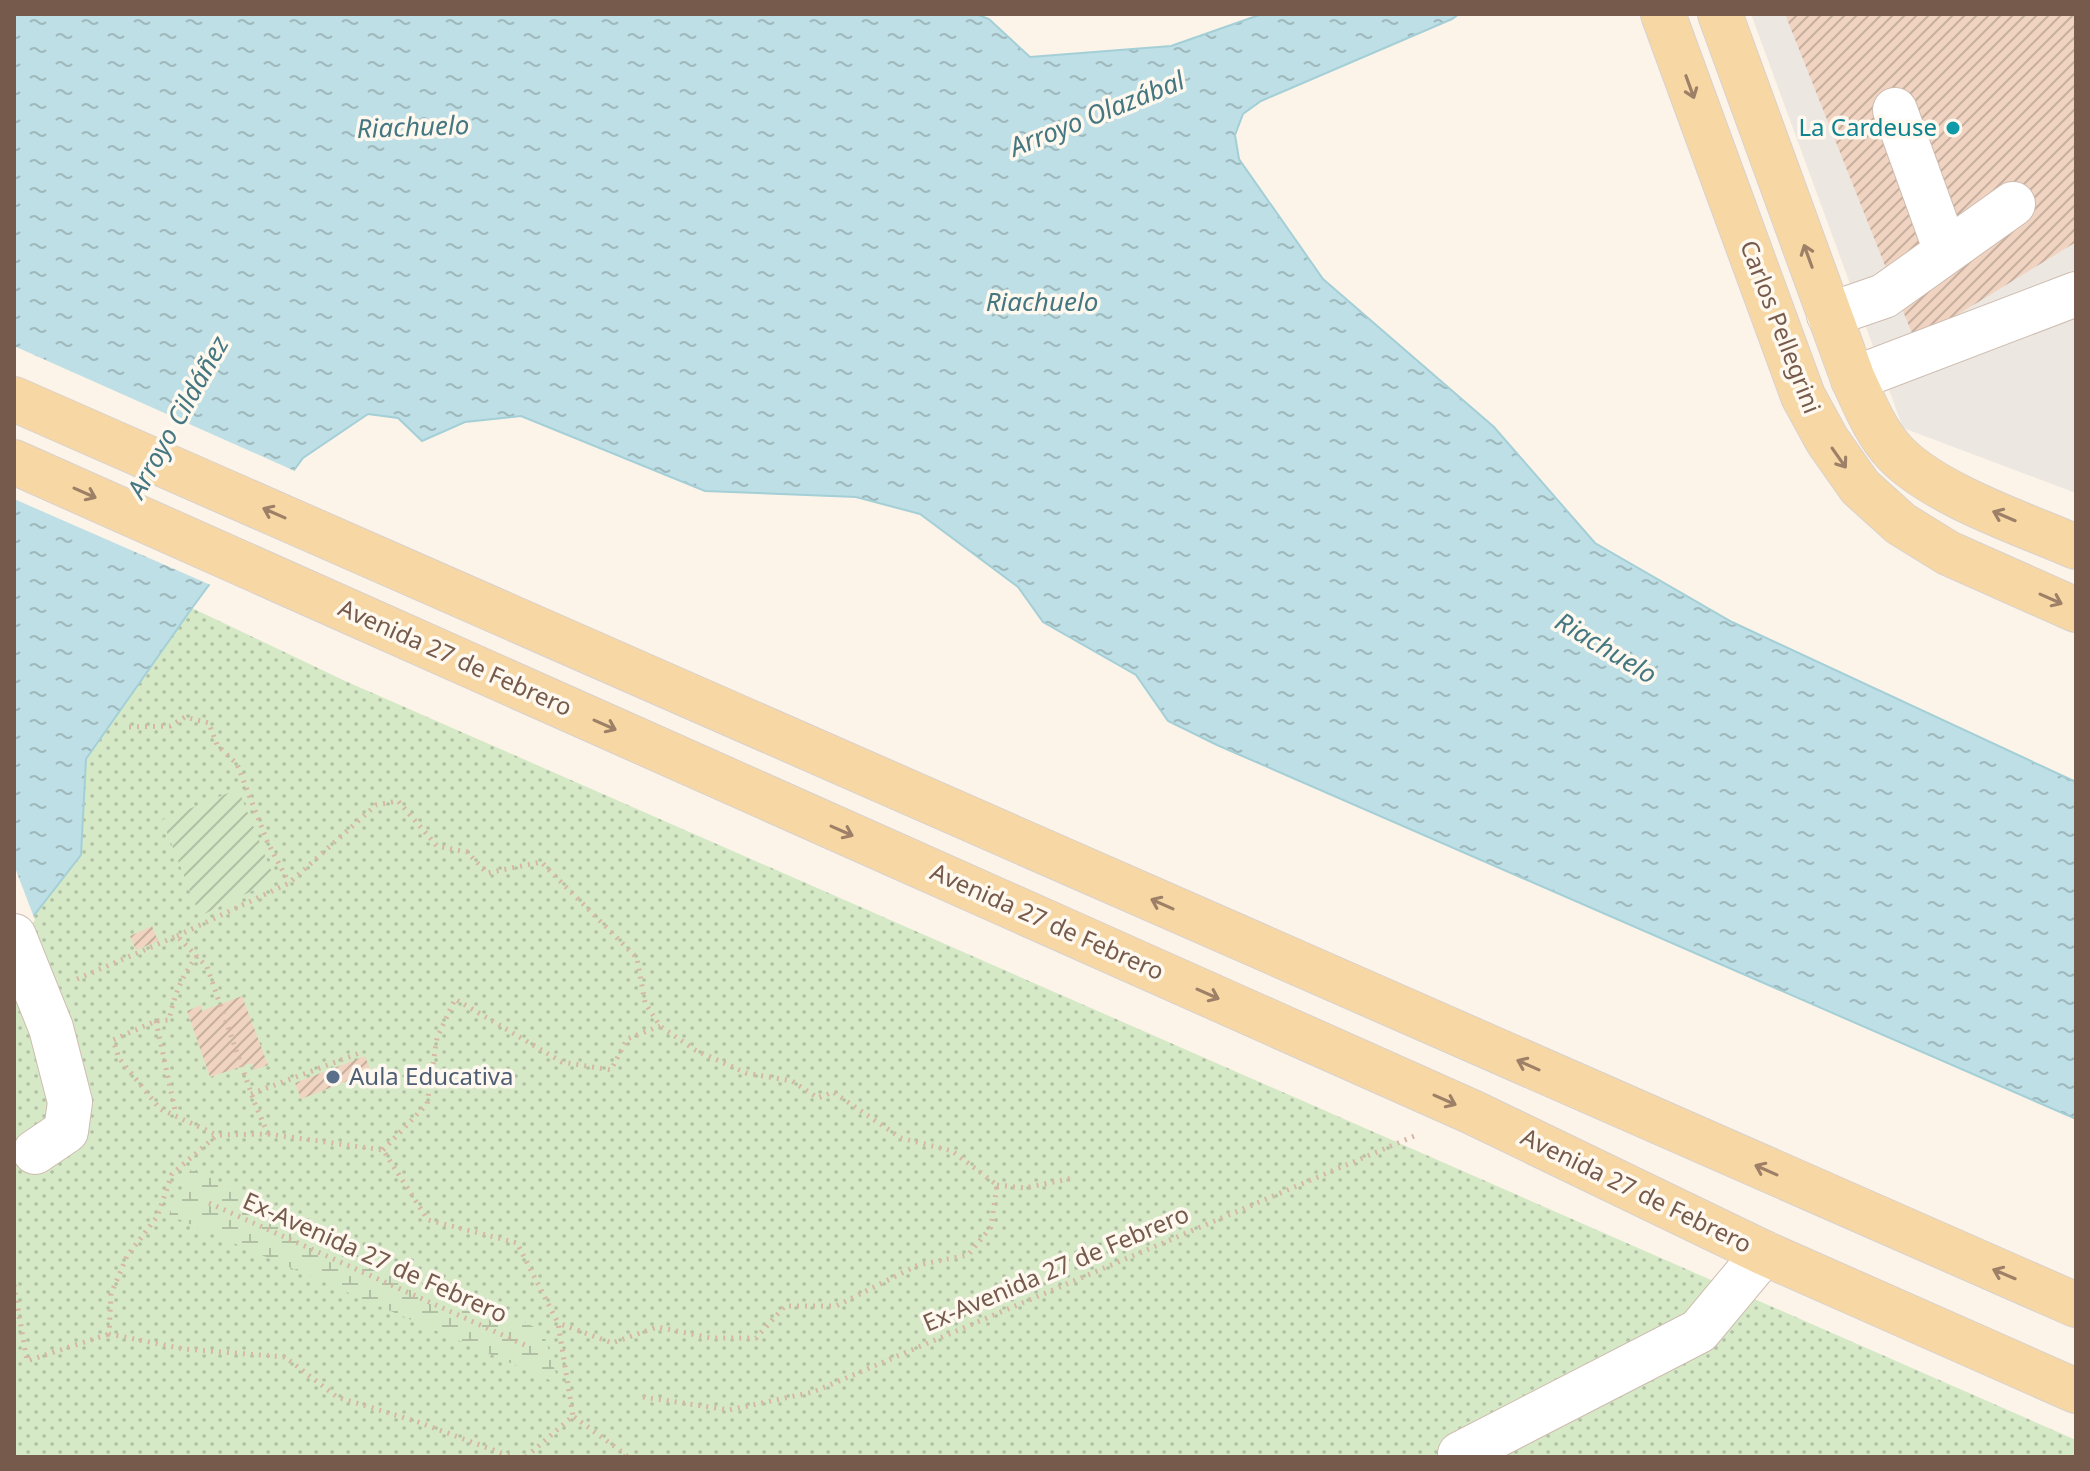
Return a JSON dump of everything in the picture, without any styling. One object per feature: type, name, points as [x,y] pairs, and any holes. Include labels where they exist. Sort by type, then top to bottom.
[{"type":"main road","name":"Carlos Pellegrini","points":[[1663,14],[1803,396],[1827,440],[1860,487],[1901,524],[1948,553],[2076,610]]},
{"type":"main road","name":"Carlos Pellegrini","points":[[1720,14],[1829,315],[1873,423],[1895,453],[1922,476],[1967,500],[2076,547]]},
{"type":"main road","points":[[14,399],[2076,1305]]},
{"type":"main road","name":"Avenida 27 de Febrero","points":[[14,462],[1472,1112],[1764,1253],[2076,1391]]},
{"type":"lane","points":[[1895,110],[1946,251]]},
{"type":"lane","points":[[1829,315],[1884,296],[2013,204]]},
{"type":"lane","points":[[1853,379],[2076,294]]},
{"type":"lane","points":[[14,936],[51,1028],[70,1102],[66,1131],[35,1152]]},
{"type":"lane","points":[[1460,1454],[1699,1331],[1764,1253]]},
{"type":"path","points":[[129,727],[170,726],[185,717],[209,723],[217,745],[237,764],[267,841],[289,883]]},
{"type":"path","points":[[31,982],[59,987],[289,883],[376,805],[398,801],[437,846],[467,852],[487,873],[541,862],[637,958],[645,1003],[660,1026],[695,1050],[746,1073],[792,1081],[818,1098],[833,1092],[901,1138],[952,1151],[997,1185],[1025,1188],[1073,1178]]},
{"type":"path","points":[[177,936],[207,967],[268,1134]]},
{"type":"path","points":[[197,956],[182,976],[169,1020],[156,1021],[113,1040],[119,1058],[160,1109],[217,1135],[268,1134],[383,1150],[428,1220],[517,1243],[558,1323],[573,1416],[625,1457]]},
{"type":"path","points":[[383,1150],[427,1104],[437,1038],[455,999],[562,1062],[611,1070],[627,1039],[660,1026]]},
{"type":"path","points":[[156,1021],[176,1116]]},
{"type":"path","points":[[251,1094],[362,1052]]},
{"type":"path","name":"Ex-Avenida 27 de Febrero","points":[[643,1397],[729,1410],[813,1392],[1472,1112]]},
{"type":"path","points":[[109,1334],[111,1294],[127,1256],[157,1217],[172,1174],[217,1135]]},
{"type":"path","points":[[558,1323],[612,1343],[657,1327],[711,1338],[756,1338],[785,1306],[836,1306],[918,1265],[968,1255],[991,1227],[997,1185]]},
{"type":"path","name":"Ex-Avenida 27 de Febrero","points":[[209,1203],[527,1346]]},
{"type":"path","points":[[14,1285],[27,1361],[109,1334],[184,1349],[285,1357],[337,1397],[418,1422],[512,1457]]},
{"type":"path","points":[[526,1457],[573,1416]]},
{"type":"shaded area","name":"La Cardeuse","points":[[1751,14],[2076,14],[2076,493],[1903,428]]},
{"type":"green space","points":[[192,608],[343,680],[2076,1440],[2076,1457],[14,1457],[14,941],[81,855],[86,760]]},
{"type":"green space","points":[[238,789],[275,880],[200,916],[162,820]]},
{"type":"green space","points":[[191,1169],[543,1331],[559,1384],[169,1215]]},
{"type":"water","name":"Riachuelo","points":[[14,14],[976,14],[989,19],[1030,57],[1171,46],[1262,14],[1459,14],[1261,101],[1243,114],[1235,135],[1239,159],[1323,279],[1494,427],[1595,543],[1732,622],[2076,782],[2076,1119],[1168,721],[1136,675],[1043,622],[1018,587],[920,514],[856,497],[705,491],[521,416],[465,422],[422,441],[398,418],[368,414],[303,458],[86,759],[81,855],[14,941]]},
{"type":"pier","points":[[14,346],[297,472],[213,586],[14,499]]},
{"type":"pier","points":[[14,865],[35,920],[14,945]]},
{"type":"building","name":"La Cardeuse","points":[[1785,14],[2076,14],[2076,242],[1915,341]]},
{"type":"building","points":[[152,926],[158,941],[136,950],[130,936]]},
{"type":"building","points":[[242,996],[268,1065],[254,1070],[252,1063],[210,1077],[187,1011],[201,1005],[202,1011]]},
{"type":"building","name":"Aula Educativa","points":[[365,1056],[371,1072],[301,1099],[295,1083]]},
{"type":"place","name":"La Cardeuse","points":[[1953,128]]},
{"type":"place","name":"Aula Educativa","points":[[333,1077]]},
{"type":"water label","name":"Arroyo Olazábal","points":[[1097,114]]},
{"type":"water label","name":"Arroyo Cildáñez","points":[[178,417]]}]
